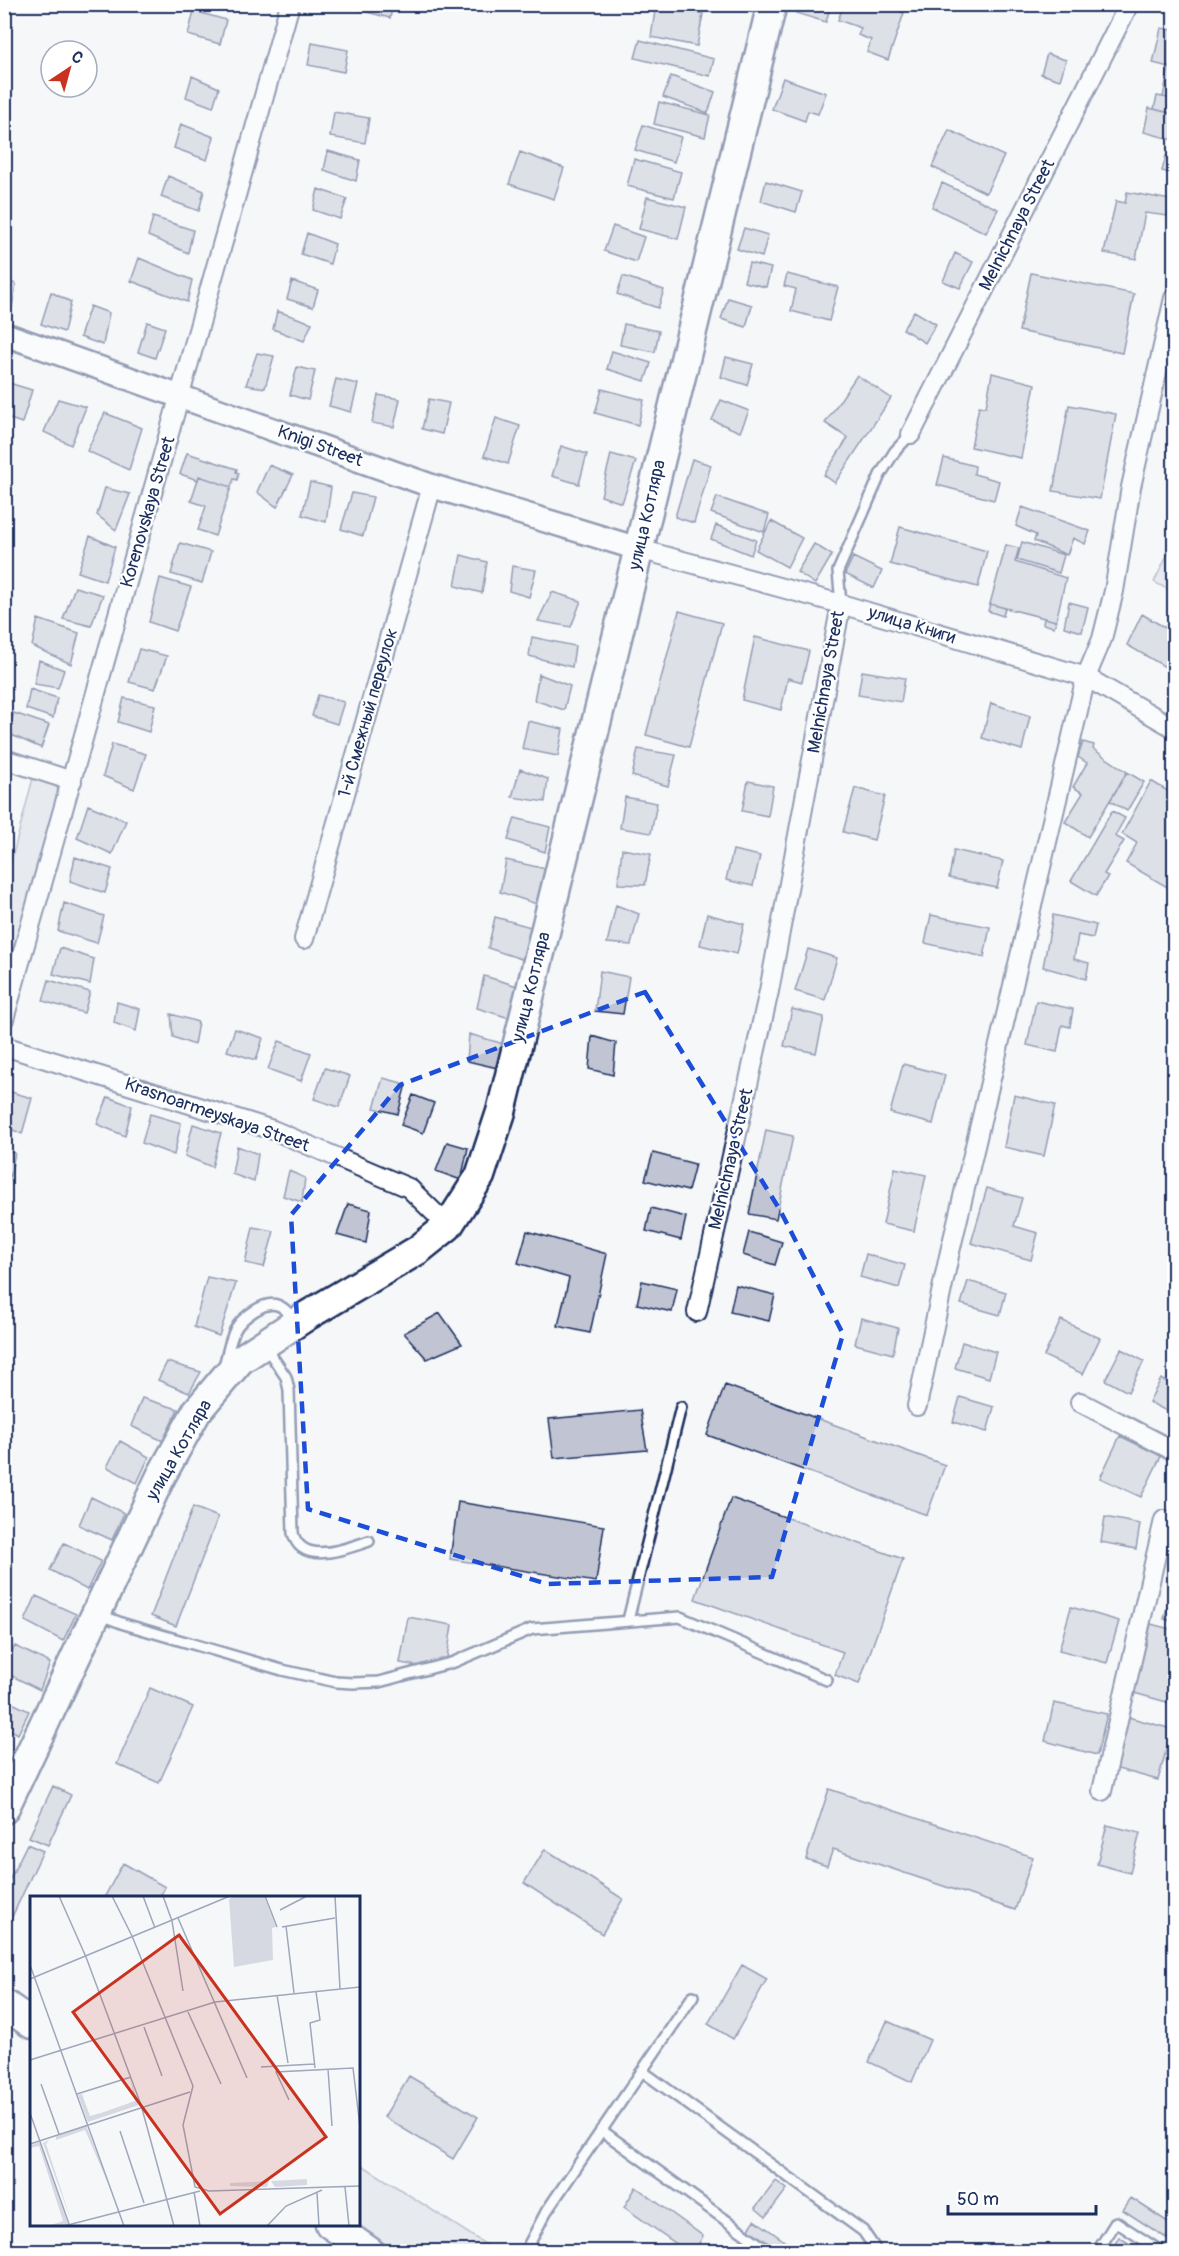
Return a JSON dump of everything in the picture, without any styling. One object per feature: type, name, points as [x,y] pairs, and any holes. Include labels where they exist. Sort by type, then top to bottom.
[{"type":"main road","name":"улица Котляра","points":[[4,1809],[161,1476],[197,1411],[240,1360],[297,1322],[418,1250],[448,1226],[480,1176],[501,1112],[772,4]]},
{"type":"main road","points":[[4,2004],[30,2023]]},
{"type":"main road","points":[[333,2226],[370,2252]]},
{"type":"street","name":"Korenovskaya Street","points":[[4,1019],[290,4]]},
{"type":"street","name":"Melnichnaya Street","points":[[911,434],[1129,4]]},
{"type":"street","points":[[917,1406],[949,1256],[1086,677],[1102,639],[1114,591],[1131,487],[1174,298]]},
{"type":"street","name":"Knigi Street","points":[[4,334],[432,486],[639,549]]},
{"type":"street","name":"1-й Смежный переулок","points":[[304,939],[432,486]]},
{"type":"street","name":"улица Книги","points":[[639,549],[841,604],[1086,677],[1174,728]]},
{"type":"street","name":"Melnichnaya Street","points":[[697,1312],[769,991],[841,604]]},
{"type":"street","points":[[4,759],[72,782]]},
{"type":"street","name":"Krasnoarmeyskaya Street","points":[[4,1046],[273,1130],[409,1188],[448,1226]]},
{"type":"street","points":[[1080,1402],[1174,1451]]},
{"type":"street","points":[[1102,1791],[1169,1523]]},
{"type":"lane","name":"Melnichnaya Street","points":[[841,604],[838,571],[880,475],[895,451],[911,434]]},
{"type":"lane","points":[[217,1387],[234,1331],[242,1321],[272,1304],[283,1307],[297,1322]]},
{"type":"lane","points":[[264,1344],[285,1377],[289,1389],[293,1533],[296,1542],[304,1549],[314,1552],[337,1551],[369,1541]]},
{"type":"lane","points":[[628,1620],[681,1407]]},
{"type":"lane","points":[[96,1613],[124,1624],[282,1670],[336,1682],[353,1683],[379,1682],[454,1662],[532,1629],[680,1617],[827,1680]]},
{"type":"lane","points":[[525,2252],[546,2212],[693,1996]]},
{"type":"lane","points":[[642,2071],[863,2231],[874,2247],[873,2252]]},
{"type":"lane","points":[[601,2130],[770,2252]]},
{"type":"lane","points":[[1097,2252],[1116,2222],[1162,2252]]},
{"type":"highlighted area","points":[[645,992],[780,1210],[843,1334],[772,1577],[547,1584],[308,1509],[291,1215],[400,1085]]},
{"type":"shaded area","points":[[1174,542],[1174,593],[1154,582]]},
{"type":"shaded area","points":[[33,778],[52,783],[59,793],[5,990],[5,885]]},
{"type":"shaded area","points":[[360,2164],[496,2251],[396,2251],[358,2226],[360,2226]]},
{"type":"building","points":[[351,4],[393,4],[390,18],[351,8]]},
{"type":"building","points":[[799,4],[831,4],[826,22],[796,13]]},
{"type":"building","points":[[844,4],[879,4],[904,13],[888,60],[867,52],[871,40],[858,35],[861,28],[838,20]]},
{"type":"building","points":[[656,5],[703,14],[697,46],[651,37]]},
{"type":"building","points":[[194,11],[226,20],[220,44],[188,35]]},
{"type":"building","points":[[1174,22],[1174,99],[1163,97],[1169,67],[1153,63],[1161,28],[1173,30]]},
{"type":"building","points":[[640,40],[714,59],[710,76],[635,58]]},
{"type":"building","points":[[312,43],[348,50],[344,72],[308,65]]},
{"type":"building","points":[[1047,54],[1066,60],[1060,80],[1041,74]]},
{"type":"building","points":[[192,76],[219,88],[213,107],[186,97]]},
{"type":"building","points":[[671,76],[715,92],[708,113],[663,97]]},
{"type":"building","points":[[783,78],[826,93],[818,114],[808,111],[805,121],[772,109]]},
{"type":"building","points":[[1157,96],[1174,99],[1174,114],[1154,109]]},
{"type":"building","points":[[659,102],[710,115],[705,137],[654,124]]},
{"type":"building","points":[[1149,108],[1174,114],[1174,140],[1144,132]]},
{"type":"building","points":[[334,112],[369,118],[365,143],[330,137]]},
{"type":"building","points":[[181,124],[214,137],[207,160],[174,148]]},
{"type":"building","points":[[643,125],[681,137],[674,162],[635,150]]},
{"type":"building","points":[[949,130],[1004,156],[986,193],[932,167]]},
{"type":"building","points":[[328,151],[360,160],[356,181],[324,170]]},
{"type":"building","points":[[520,152],[564,168],[554,199],[509,184]]},
{"type":"building","points":[[1166,156],[1174,158],[1173,174],[1162,171]]},
{"type":"building","points":[[634,159],[681,172],[674,198],[627,186]]},
{"type":"building","points":[[168,176],[204,191],[199,211],[161,197]]},
{"type":"building","points":[[766,181],[802,192],[796,212],[761,201]]},
{"type":"building","points":[[942,183],[998,209],[986,233],[932,207]]},
{"type":"building","points":[[318,189],[347,199],[340,219],[313,210]]},
{"type":"building","points":[[1127,192],[1171,200],[1168,216],[1145,213],[1136,259],[1104,253],[1116,201],[1125,203]]},
{"type":"building","points":[[647,197],[686,207],[678,239],[639,229]]},
{"type":"building","points":[[153,217],[193,230],[188,253],[148,236]]},
{"type":"building","points":[[613,226],[644,237],[636,262],[604,251]]},
{"type":"building","points":[[744,228],[768,235],[762,257],[737,249]]},
{"type":"building","points":[[307,233],[335,244],[330,264],[301,254]]},
{"type":"building","points":[[955,253],[973,262],[960,288],[943,281]]},
{"type":"building","points":[[139,258],[192,280],[187,302],[131,281]]},
{"type":"building","points":[[749,263],[771,268],[766,287],[744,282]]},
{"type":"building","points":[[1031,273],[1134,294],[1122,353],[1019,331]]},
{"type":"building","points":[[787,274],[838,287],[829,321],[791,311],[796,289],[784,286]]},
{"type":"building","points":[[623,276],[664,290],[658,308],[617,294]]},
{"type":"building","points":[[4,280],[16,284],[11,313],[4,311]]},
{"type":"building","points":[[292,281],[318,290],[313,307],[287,299]]},
{"type":"building","points":[[51,292],[71,302],[64,332],[41,324]]},
{"type":"building","points":[[728,298],[752,305],[746,327],[721,319]]},
{"type":"building","points":[[90,306],[109,313],[103,345],[80,337]]},
{"type":"building","points":[[277,311],[312,323],[304,341],[273,329]]},
{"type":"building","points":[[914,311],[936,324],[925,343],[903,329]]},
{"type":"building","points":[[147,322],[165,328],[155,358],[138,352]]},
{"type":"building","points":[[624,324],[659,331],[655,352],[620,345]]},
{"type":"building","points":[[612,351],[651,363],[645,381],[607,369]]},
{"type":"building","points":[[257,353],[274,356],[265,388],[246,385]]},
{"type":"building","points":[[726,357],[753,364],[747,385],[721,377]]},
{"type":"building","points":[[297,367],[315,371],[308,400],[290,395]]},
{"type":"building","points":[[992,373],[1035,384],[1021,458],[971,447],[979,406],[986,407]]},
{"type":"building","points":[[857,375],[891,398],[835,483],[824,475],[848,438],[825,423]]},
{"type":"building","points":[[336,379],[358,384],[351,412],[329,406]]},
{"type":"building","points":[[9,383],[32,390],[22,423],[4,417],[4,401]]},
{"type":"building","points":[[602,389],[644,400],[638,425],[595,413]]},
{"type":"building","points":[[378,395],[400,399],[394,427],[372,423]]},
{"type":"building","points":[[58,399],[86,407],[71,445],[44,432]]},
{"type":"building","points":[[429,399],[449,403],[442,434],[422,429]]},
{"type":"building","points":[[721,400],[749,411],[740,432],[712,420]]},
{"type":"building","points":[[1069,405],[1116,414],[1100,499],[1053,491]]},
{"type":"building","points":[[105,413],[142,428],[129,470],[87,451]]},
{"type":"building","points":[[496,418],[520,426],[508,464],[484,456]]},
{"type":"building","points":[[561,446],[587,454],[579,484],[552,476]]},
{"type":"building","points":[[187,453],[237,469],[236,472],[239,473],[237,480],[234,479],[231,487],[199,476],[198,480],[180,474]]},
{"type":"building","points":[[611,454],[636,461],[622,503],[601,496]]},
{"type":"building","points":[[944,458],[975,466],[974,474],[999,481],[994,500],[937,485]]},
{"type":"building","points":[[692,459],[711,465],[694,523],[675,517]]},
{"type":"building","points":[[269,465],[293,475],[277,507],[257,492]]},
{"type":"building","points":[[199,476],[231,487],[215,536],[198,530],[206,506],[191,501]]},
{"type":"building","points":[[310,482],[331,487],[326,522],[302,515]]},
{"type":"building","points":[[105,488],[130,494],[116,530],[97,515]]},
{"type":"building","points":[[352,493],[373,497],[363,536],[341,529]]},
{"type":"building","points":[[717,497],[769,515],[764,532],[711,513]]},
{"type":"building","points":[[1022,507],[1090,531],[1085,544],[1073,538],[1067,555],[1034,541],[1036,535],[1016,526]]},
{"type":"building","points":[[771,521],[802,538],[787,567],[756,550]]},
{"type":"building","points":[[716,525],[756,540],[751,555],[711,539]]},
{"type":"building","points":[[900,527],[987,551],[978,587],[890,564]]},
{"type":"building","points":[[90,536],[115,547],[105,581],[78,572]]},
{"type":"building","points":[[1022,542],[1064,555],[1059,573],[1017,560]]},
{"type":"building","points":[[180,543],[211,552],[202,583],[171,574]]},
{"type":"building","points":[[814,544],[832,555],[815,584],[797,572]]},
{"type":"building","points":[[1006,545],[1019,548],[1015,562],[1066,578],[1056,621],[990,604]]},
{"type":"building","points":[[461,555],[487,562],[482,593],[455,586]]},
{"type":"building","points":[[853,557],[882,571],[874,588],[845,574]]},
{"type":"building","points":[[512,566],[536,570],[529,597],[509,591]]},
{"type":"building","points":[[160,578],[191,587],[175,631],[149,622]]},
{"type":"building","points":[[75,587],[103,595],[91,626],[63,619]]},
{"type":"building","points":[[552,592],[581,601],[571,627],[538,621]]},
{"type":"building","points":[[1069,602],[1088,607],[1082,632],[1064,627]]},
{"type":"building","points":[[990,604],[1005,608],[1003,616],[988,611]]},
{"type":"building","points":[[679,611],[722,623],[689,747],[646,735]]},
{"type":"building","points":[[1142,614],[1174,633],[1174,672],[1127,645]]},
{"type":"building","points":[[1044,618],[1056,621],[1054,627],[1043,624]]},
{"type":"building","points":[[38,619],[79,633],[71,664],[32,646]]},
{"type":"building","points":[[532,637],[575,646],[572,667],[529,656]]},
{"type":"building","points":[[755,637],[809,651],[802,682],[788,678],[781,710],[742,700]]},
{"type":"building","points":[[139,649],[167,656],[155,689],[129,682]]},
{"type":"building","points":[[39,660],[64,670],[58,688],[34,684]]},
{"type":"building","points":[[862,671],[905,678],[901,702],[858,695]]},
{"type":"building","points":[[539,674],[570,686],[564,710],[534,700]]},
{"type":"building","points":[[30,689],[57,698],[53,718],[26,709]]},
{"type":"building","points":[[318,695],[344,702],[337,724],[312,716]]},
{"type":"building","points":[[124,698],[155,705],[149,732],[118,722]]},
{"type":"building","points":[[991,703],[1030,716],[1022,750],[982,738]]},
{"type":"building","points":[[14,713],[49,725],[41,748],[7,733]]},
{"type":"building","points":[[528,721],[563,729],[558,756],[522,749]]},
{"type":"building","points":[[1083,742],[1094,745],[1093,749],[1127,772],[1088,837],[1065,822],[1083,793],[1073,787],[1087,763],[1078,757]]},
{"type":"building","points":[[112,744],[146,754],[134,789],[103,776]]},
{"type":"building","points":[[638,749],[676,755],[668,786],[632,776]]},
{"type":"building","points":[[520,769],[548,779],[545,802],[512,797]]},
{"type":"building","points":[[1127,772],[1144,782],[1127,811],[1110,801]]},
{"type":"building","points":[[748,781],[773,786],[768,816],[742,811]]},
{"type":"building","points":[[1151,781],[1174,795],[1174,891],[1126,863],[1137,843],[1122,834]]},
{"type":"building","points":[[855,788],[885,796],[874,840],[843,832]]},
{"type":"building","points":[[625,797],[657,803],[651,833],[620,828]]},
{"type":"building","points":[[88,805],[126,821],[112,854],[77,838]]},
{"type":"building","points":[[1112,811],[1125,818],[1115,836],[1124,841],[1104,874],[1108,876],[1096,896],[1071,881]]},
{"type":"building","points":[[515,818],[550,827],[545,852],[508,840]]},
{"type":"building","points":[[622,849],[651,854],[645,885],[618,884]]},
{"type":"building","points":[[733,850],[760,856],[753,886],[726,880]]},
{"type":"building","points":[[954,850],[1003,861],[997,888],[949,878]]},
{"type":"building","points":[[75,857],[112,869],[105,893],[70,881]]},
{"type":"building","points":[[506,860],[551,870],[543,906],[500,892]]},
{"type":"building","points":[[64,903],[104,916],[97,943],[58,931]]},
{"type":"building","points":[[616,905],[639,914],[631,945],[607,943]]},
{"type":"building","points":[[707,914],[744,924],[737,954],[700,945]]},
{"type":"building","points":[[931,915],[990,927],[984,957],[925,943]]},
{"type":"building","points":[[1053,915],[1096,925],[1093,938],[1078,935],[1074,959],[1089,963],[1086,979],[1043,967]]},
{"type":"building","points":[[495,917],[538,929],[530,962],[488,948]]},
{"type":"building","points":[[60,948],[94,959],[90,984],[53,974]]},
{"type":"building","points":[[808,949],[837,958],[825,1000],[795,991]]},
{"type":"building","points":[[600,971],[629,977],[623,1014],[595,1011]]},
{"type":"building","points":[[484,976],[524,988],[516,1020],[477,1008]]},
{"type":"building","points":[[49,980],[90,992],[84,1013],[43,1001]]},
{"type":"building","points":[[1036,1001],[1073,1009],[1070,1027],[1062,1025],[1057,1052],[1027,1045]]},
{"type":"building","points":[[117,1002],[140,1009],[136,1031],[114,1023]]},
{"type":"building","points":[[792,1009],[824,1017],[816,1053],[784,1046]]},
{"type":"building","points":[[171,1014],[198,1022],[194,1045],[173,1037]]},
{"type":"building","points":[[235,1029],[263,1038],[256,1060],[227,1051]]},
{"type":"building","points":[[469,1034],[504,1044],[502,1069],[467,1061]]},
{"type":"building","points":[[592,1036],[616,1043],[613,1075],[589,1069]]},
{"type":"building","points":[[279,1041],[311,1053],[301,1081],[268,1069]]},
{"type":"building","points":[[903,1064],[945,1075],[933,1124],[890,1113]]},
{"type":"building","points":[[325,1068],[350,1076],[339,1107],[314,1099]]},
{"type":"building","points":[[383,1078],[406,1084],[398,1114],[374,1108]]},
{"type":"building","points":[[4,1090],[32,1098],[22,1134],[4,1126]]},
{"type":"building","points":[[413,1095],[434,1103],[423,1133],[401,1125]]},
{"type":"building","points":[[1014,1095],[1055,1105],[1044,1156],[1004,1147]]},
{"type":"building","points":[[108,1097],[132,1106],[125,1136],[97,1124]]},
{"type":"building","points":[[150,1114],[181,1123],[174,1155],[142,1143]]},
{"type":"building","points":[[193,1124],[221,1133],[212,1167],[185,1156]]},
{"type":"building","points":[[766,1130],[793,1136],[776,1219],[749,1214]]},
{"type":"building","points":[[447,1142],[468,1148],[461,1180],[436,1171]]},
{"type":"building","points":[[237,1146],[258,1154],[254,1182],[232,1174]]},
{"type":"building","points":[[4,1151],[15,1153],[8,1186],[4,1185]]},
{"type":"building","points":[[653,1153],[695,1164],[688,1191],[645,1180]]},
{"type":"building","points":[[895,1168],[926,1175],[914,1231],[883,1224]]},
{"type":"building","points":[[289,1171],[305,1178],[302,1202],[283,1196]]},
{"type":"building","points":[[987,1188],[1022,1198],[1014,1226],[1038,1233],[1031,1260],[971,1243]]},
{"type":"building","points":[[348,1204],[371,1210],[366,1243],[337,1235]]},
{"type":"building","points":[[651,1208],[686,1217],[681,1240],[646,1231]]},
{"type":"building","points":[[253,1227],[274,1231],[264,1267],[245,1263]]},
{"type":"building","points":[[527,1231],[607,1254],[590,1333],[558,1326],[569,1278],[518,1263]]},
{"type":"building","points":[[749,1232],[782,1242],[775,1265],[743,1255]]},
{"type":"building","points":[[866,1254],[905,1265],[899,1288],[860,1277]]},
{"type":"building","points":[[207,1277],[236,1283],[219,1336],[194,1327]]},
{"type":"building","points":[[642,1281],[677,1289],[672,1312],[637,1304]]},
{"type":"building","points":[[968,1281],[1006,1292],[1000,1315],[961,1304]]},
{"type":"building","points":[[736,1285],[775,1295],[769,1321],[730,1312]]},
{"type":"building","points":[[440,1313],[462,1344],[427,1359],[404,1333]]},
{"type":"building","points":[[861,1318],[898,1328],[893,1354],[855,1344]]},
{"type":"building","points":[[1061,1320],[1100,1338],[1083,1374],[1044,1356]]},
{"type":"building","points":[[962,1342],[996,1352],[989,1378],[955,1368]]},
{"type":"building","points":[[1121,1349],[1144,1361],[1128,1392],[1105,1380]]},
{"type":"building","points":[[167,1362],[201,1372],[189,1393],[158,1380]]},
{"type":"building","points":[[1161,1379],[1174,1385],[1174,1415],[1149,1402]]},
{"type":"building","points":[[725,1385],[945,1465],[927,1515],[707,1435]]},
{"type":"building","points":[[960,1397],[994,1407],[987,1432],[953,1422]]},
{"type":"building","points":[[142,1398],[178,1409],[163,1441],[131,1426]]},
{"type":"building","points":[[640,1410],[647,1450],[554,1458],[549,1419]]},
{"type":"building","points":[[1120,1436],[1161,1456],[1141,1497],[1100,1478]]},
{"type":"building","points":[[120,1441],[149,1457],[137,1483],[107,1467]]},
{"type":"building","points":[[91,1497],[124,1513],[112,1540],[79,1525]]},
{"type":"building","points":[[731,1498],[903,1559],[859,1684],[835,1675],[843,1652],[695,1599]]},
{"type":"building","points":[[458,1502],[604,1526],[596,1582],[450,1559]]},
{"type":"building","points":[[193,1507],[218,1517],[176,1626],[151,1616]]},
{"type":"building","points":[[1105,1517],[1140,1524],[1136,1549],[1101,1542]]},
{"type":"building","points":[[64,1543],[101,1561],[87,1590],[50,1570]]},
{"type":"building","points":[[1174,1579],[1174,1622],[1164,1619]]},
{"type":"building","points":[[36,1596],[76,1614],[63,1641],[25,1621]]},
{"type":"building","points":[[1071,1607],[1119,1621],[1107,1663],[1059,1650]]},
{"type":"building","points":[[408,1617],[452,1625],[445,1671],[400,1663]]},
{"type":"building","points":[[1151,1624],[1174,1630],[1174,1704],[1134,1693]]},
{"type":"building","points":[[15,1646],[50,1663],[40,1690],[4,1672],[4,1665]]},
{"type":"building","points":[[150,1688],[193,1707],[159,1783],[117,1764]]},
{"type":"building","points":[[4,1699],[29,1711],[18,1734],[4,1726]]},
{"type":"building","points":[[1054,1703],[1107,1714],[1097,1755],[1045,1741]]},
{"type":"building","points":[[1128,1717],[1172,1729],[1158,1780],[1114,1768]]},
{"type":"building","points":[[53,1786],[71,1795],[48,1845],[29,1837]]},
{"type":"building","points":[[829,1789],[1033,1857],[1015,1910],[833,1849],[827,1866],[806,1859]]},
{"type":"building","points":[[1107,1825],[1140,1833],[1130,1873],[1097,1864]]},
{"type":"building","points":[[27,1844],[43,1851],[11,1919],[4,1916],[4,1891]]},
{"type":"building","points":[[545,1849],[623,1899],[602,1934],[524,1883]]},
{"type":"building","points":[[123,1863],[165,1887],[160,1896],[105,1896]]},
{"type":"building","points":[[742,1965],[767,1979],[733,2039],[708,2024]]},
{"type":"building","points":[[887,2021],[930,2040],[912,2082],[869,2062]]},
{"type":"building","points":[[409,2076],[478,2117],[453,2159],[384,2117]]},
{"type":"building","points":[[776,2181],[787,2189],[766,2217],[755,2208]]},
{"type":"building","points":[[636,2187],[703,2236],[694,2252],[688,2252],[624,2207]]},
{"type":"building","points":[[1131,2198],[1174,2226],[1174,2243],[1123,2210]]},
{"type":"building","points":[[755,2220],[800,2252],[746,2252],[737,2246]]},
{"type":"building","points":[[1119,2237],[1136,2248],[1134,2252],[1110,2252]]}]
